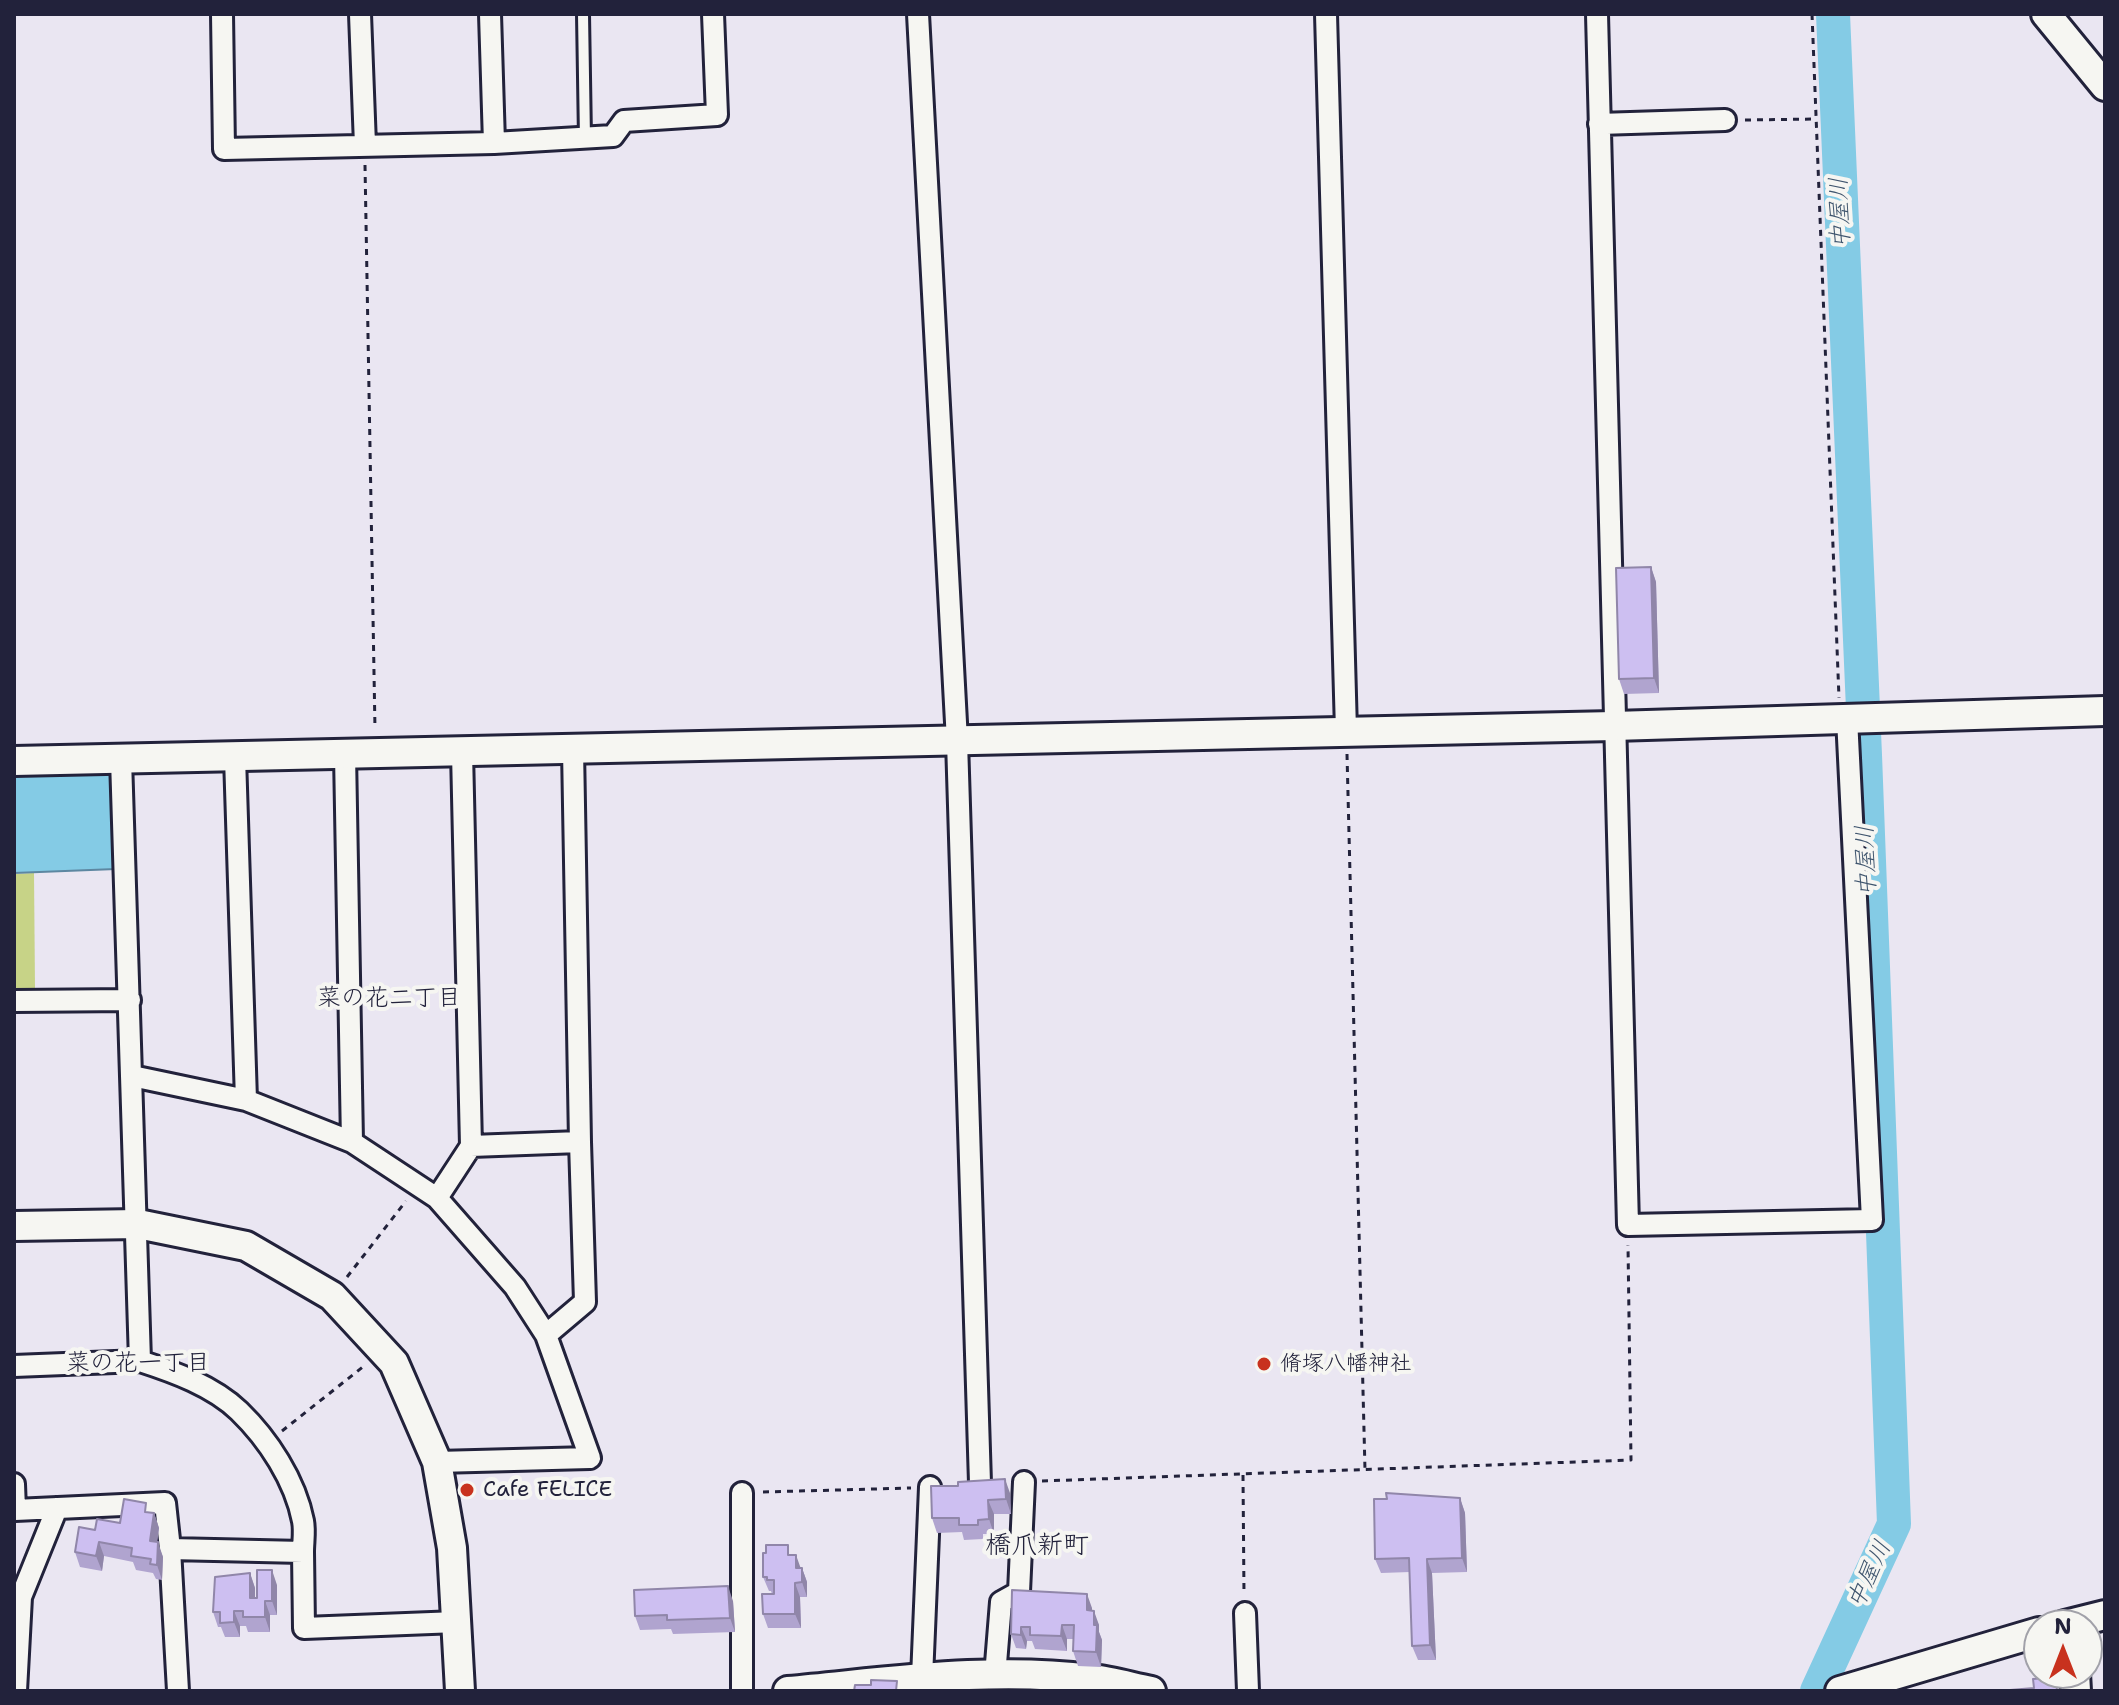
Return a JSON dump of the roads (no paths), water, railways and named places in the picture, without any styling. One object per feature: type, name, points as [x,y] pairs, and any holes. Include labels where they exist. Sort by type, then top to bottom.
[{"type":"street","points":[[222,14],[224,149],[585,139],[613,136],[624,121],[717,115],[713,14]]},
{"type":"street","points":[[360,14],[365,145]]},
{"type":"street","points":[[490,14],[494,143]]},
{"type":"street","points":[[918,14],[957,741],[980,1483]]},
{"type":"street","points":[[1326,14],[1346,731]]},
{"type":"street","points":[[1597,14],[1628,1225],[1872,1220],[1855,717]]},
{"type":"street","points":[[2046,14],[2105,86]]},
{"type":"street","points":[[1599,124],[1725,120]]},
{"type":"street","points":[[14,761],[1614,726],[2105,711]]},
{"type":"street","points":[[546,1335],[585,1302],[573,749]]},
{"type":"street","points":[[437,1198],[471,1146],[462,752]]},
{"type":"street","points":[[345,754],[352,1142]]},
{"type":"street","points":[[235,757],[246,1100]]},
{"type":"street","points":[[121,759],[140,1361]]},
{"type":"street","points":[[14,1001],[130,1000]]},
{"type":"street","points":[[132,1076],[246,1100],[352,1142],[437,1198],[515,1287],[546,1335],[590,1458],[437,1462]]},
{"type":"street","points":[[471,1146],[580,1142]]},
{"type":"street","points":[[14,1226],[138,1224],[246,1246],[332,1296],[394,1363],[437,1462],[452,1548],[460,1691]]},
{"type":"street","points":[[14,1366],[140,1361],[173,1372],[237,1409],[267,1443],[283,1469],[304,1523],[304,1628],[457,1622]]},
{"type":"street","points":[[995,1676],[1001,1602],[1019,1592],[1024,1482]]},
{"type":"street","points":[[14,1484],[15,1510],[165,1503],[178,1691]]},
{"type":"street","points":[[930,1487],[933,1682]]},
{"type":"street","points":[[742,1493],[742,1691]]},
{"type":"street","points":[[16,1691],[21,1597],[57,1508]]},
{"type":"street","points":[[170,1549],[303,1552]]},
{"type":"street","points":[[1245,1613],[1248,1691]]},
{"type":"street","points":[[1840,1691],[2023,1637]]},
{"type":"street","points":[[788,1691],[1050,1675],[1093,1679],[1151,1691]]},
{"type":"lane","points":[[583,14],[585,139]]},
{"type":"water","points":[[107,773],[115,779],[116,869],[14,873],[14,774]]},
{"type":"waterway","name":"中屋川","points":[[1817,1691],[1894,1524],[1833,14]]},
{"type":"place","name":"脩塚八幡神社","points":[[1264,1364]]},
{"type":"place","name":"Cafe FELICE","points":[[467,1490]]},
{"type":"district","name":"菜の花二丁目","points":[[389,999]]},
{"type":"district","name":"菜の花一丁目","points":[[138,1364]]},
{"type":"district","name":"橋爪新町","points":[[1037,1546]]}]
